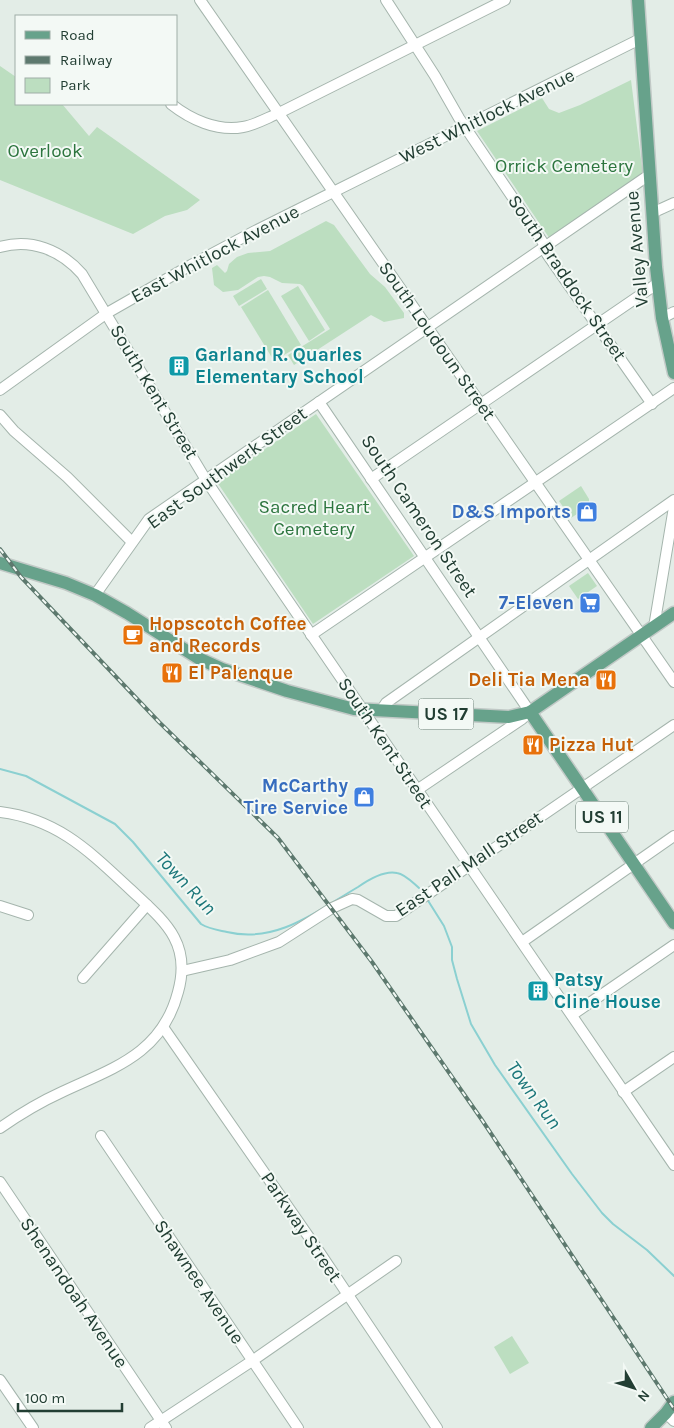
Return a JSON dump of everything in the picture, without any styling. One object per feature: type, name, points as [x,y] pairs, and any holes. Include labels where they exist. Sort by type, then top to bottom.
[{"type":"main road","name":"Valley Avenue","points":[[638,0],[658,283],[662,318],[674,373]]},
{"type":"main road","name":"US 17","points":[[0,563],[66,583],[95,595],[127,613],[192,655],[222,669],[294,693],[354,709],[509,717],[530,712]]},
{"type":"main road","points":[[530,712],[674,613]]},
{"type":"main road","name":"South Cameron Street","points":[[530,712],[674,923]]},
{"type":"main road","points":[[651,1428],[670,1417],[674,1402]]},
{"type":"street","name":"South Loudoun Street","points":[[200,0],[674,682]]},
{"type":"street","name":"South Braddock Street","points":[[386,0],[465,127],[546,247],[547,254],[652,404]]},
{"type":"street","points":[[173,105],[195,119],[222,127],[242,127],[279,113],[505,0]]},
{"type":"street","name":"West Whitlock Avenue","points":[[334,192],[640,39]]},
{"type":"street","name":"East Southwerk Street","points":[[95,595],[149,519],[649,175]]},
{"type":"street","name":"East Whitlock Avenue","points":[[0,390],[107,314],[191,265],[334,192]]},
{"type":"street","points":[[652,213],[674,203]]},
{"type":"street","name":"South Kent Street","points":[[0,247],[28,244],[50,250],[75,265],[82,274],[206,480],[674,1165]]},
{"type":"street","points":[[371,479],[658,283]]},
{"type":"street","points":[[662,318],[674,312]]},
{"type":"street","points":[[311,635],[674,388]]},
{"type":"street","name":"South Cameron Street","points":[[319,402],[530,712]]},
{"type":"street","points":[[0,416],[132,542]]},
{"type":"street","points":[[382,709],[386,703],[479,636],[674,500]]},
{"type":"street","points":[[654,627],[674,507]]},
{"type":"street","points":[[417,790],[530,712]]},
{"type":"street","name":"East Pall Mall Street","points":[[182,971],[230,960],[279,942],[332,908],[352,899],[358,900],[386,916],[396,916],[674,725]]},
{"type":"street","points":[[0,812],[33,819],[55,828],[82,846],[164,922],[175,937],[180,952],[182,971],[177,997],[163,1027],[145,1047],[123,1064],[32,1107],[0,1128]]},
{"type":"street","points":[[522,942],[674,836]]},
{"type":"street","points":[[83,978],[147,905]]},
{"type":"street","points":[[0,906],[28,915]]},
{"type":"street","points":[[572,1015],[674,945]]},
{"type":"street","name":"Parkway Street","points":[[163,1027],[437,1428]]},
{"type":"street","points":[[623,1092],[674,1057]]},
{"type":"street","name":"Shawnee Avenue","points":[[101,1136],[298,1428]]},
{"type":"street","name":"Shenandoah Avenue","points":[[0,1182],[163,1424]]},
{"type":"street","points":[[150,1428],[163,1424],[396,1261]]},
{"type":"street","points":[[0,1380],[33,1428]]},
{"type":"green space","name":"Overlook","points":[[0,66],[15,76],[15,105],[63,105],[89,136],[97,127],[200,200],[187,210],[165,216],[133,234],[0,180]]},
{"type":"green space","name":"Orrick Cemetery","points":[[631,80],[643,175],[550,239],[477,131],[542,98],[549,109],[559,113]]},
{"type":"green space","points":[[326,221],[334,225],[370,274],[385,287],[404,313],[404,318],[384,322],[371,315],[294,365],[288,355],[330,329],[303,286],[300,284],[282,283],[264,276],[258,277],[238,290],[223,292],[214,285],[212,268],[217,265],[225,273],[229,264],[237,257],[248,253],[270,251]]},
{"type":"green space","points":[[261,279],[267,289],[239,306],[233,296]]},
{"type":"green space","points":[[298,286],[325,330],[309,341],[281,296]]},
{"type":"green space","points":[[268,290],[301,345],[274,361],[241,307]]},
{"type":"green space","name":"Sacred Heart Cemetery","points":[[316,414],[414,556],[313,624],[217,482]]},
{"type":"green space","points":[[581,486],[589,499],[589,506],[571,518],[559,501]]},
{"type":"green space","points":[[588,573],[597,586],[578,599],[569,586]]},
{"type":"green space","points":[[512,1336],[529,1363],[510,1374],[494,1347]]},
{"type":"waterway","name":"Town Run","points":[[0,769],[26,776],[115,824],[133,842],[201,924],[210,928],[245,934],[263,933],[280,929],[312,915],[371,879],[392,872],[403,875],[419,888]]},
{"type":"waterway","name":"Town Run","points":[[427,899],[444,926],[452,947],[452,960],[471,1024],[495,1065],[602,1213],[613,1224],[647,1250],[674,1276]]},
{"type":"railway","points":[[0,549],[21,577],[159,722],[278,838],[372,962],[482,1120],[674,1409]]},
{"type":"place","name":"Garland R. Quarles Elementary School","points":[[179,366]]},
{"type":"place","name":"D&S Imports","points":[[587,512]]},
{"type":"place","name":"7-Eleven","points":[[590,603]]},
{"type":"place","name":"Hopscotch Coffee and Records","points":[[133,635]]},
{"type":"place","name":"El Palenque","points":[[172,673]]},
{"type":"place","name":"Deli Tia Mena","points":[[606,680]]},
{"type":"place","name":"Pizza Hut","points":[[533,745]]},
{"type":"place","name":"McCarthy Tire Service","points":[[364,797]]},
{"type":"place","name":"Patsy Cline House","points":[[538,991]]}]
